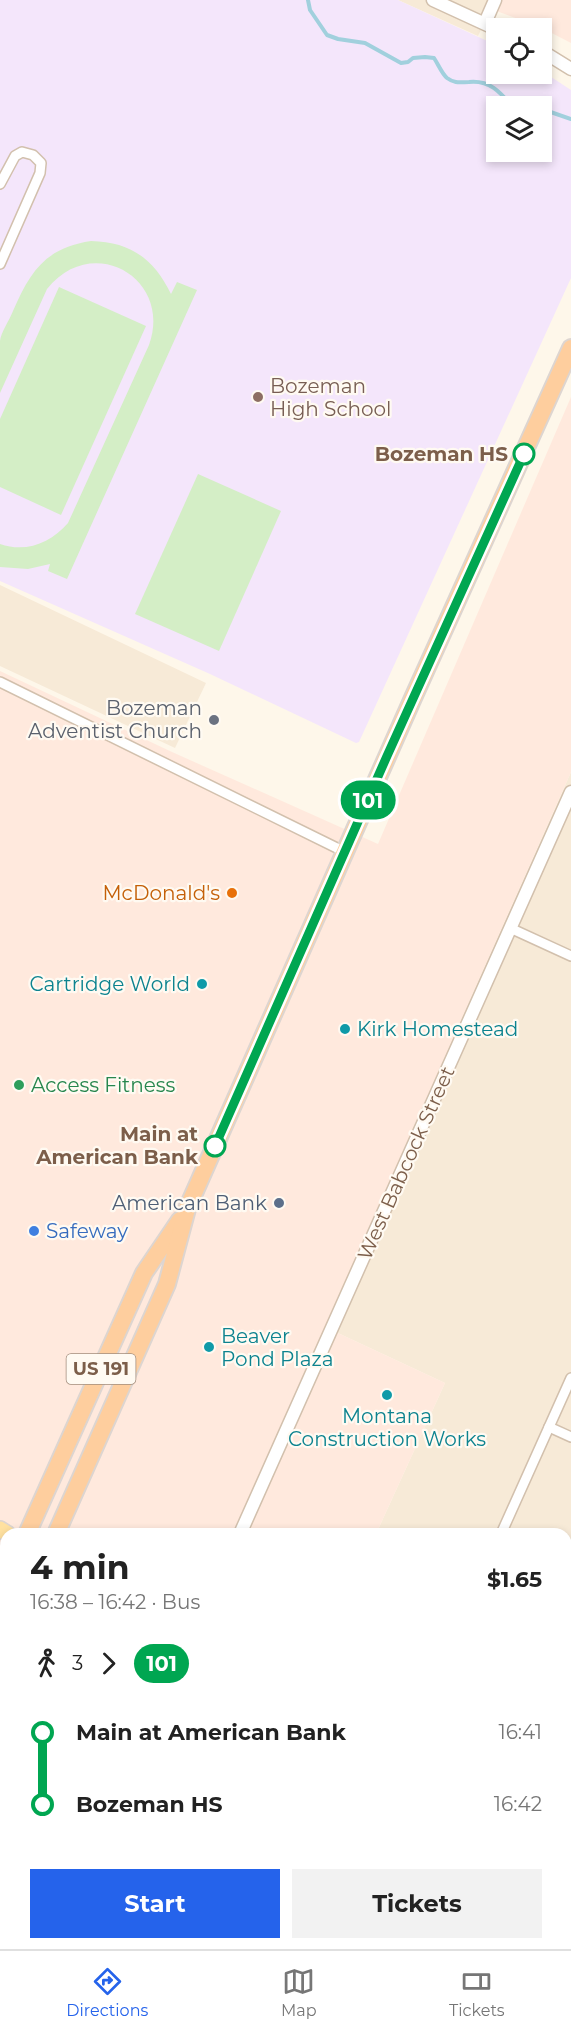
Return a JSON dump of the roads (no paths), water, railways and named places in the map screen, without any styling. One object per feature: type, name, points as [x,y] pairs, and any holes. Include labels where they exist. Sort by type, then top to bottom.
[{"type":"highway","name":"US 191","points":[[59,1528],[167,1284],[188,1209],[571,348]]},
{"type":"highway","name":"US 191","points":[[30,1528],[144,1274],[188,1209]]},
{"type":"street","points":[[433,0],[486,24]]},
{"type":"street","points":[[492,18],[495,0]]},
{"type":"street","points":[[552,57],[571,69]]},
{"type":"street","points":[[0,184],[15,156],[22,153],[33,154],[41,163],[40,173],[0,264]]},
{"type":"street","points":[[0,682],[345,852]]},
{"type":"street","name":"West Babcock Street","points":[[243,1528],[571,792]]},
{"type":"street","points":[[510,928],[571,956]]},
{"type":"street","points":[[504,1528],[571,1378]]},
{"type":"street","points":[[549,1427],[571,1437]]},
{"type":"waterway","points":[[308,0],[310,10],[327,35],[365,43],[401,63],[413,58],[434,58],[443,74],[450,80],[483,83],[503,96]]},
{"type":"waterway","points":[[552,112],[571,119]]},
{"type":"place","name":"Bozeman High School","points":[[258,397]]},
{"type":"place","name":"Bozeman HS","points":[[524,454]]},
{"type":"place","name":"Bozeman Adventist Church","points":[[214,720]]},
{"type":"place","name":"McDonald's","points":[[232,893]]},
{"type":"place","name":"Cartridge World","points":[[202,984]]},
{"type":"place","name":"Kirk Homestead","points":[[345,1029]]},
{"type":"place","name":"Access Fitness","points":[[19,1085]]},
{"type":"place","name":"Main at American Bank","points":[[215,1146]]},
{"type":"place","name":"American Bank","points":[[279,1203]]},
{"type":"place","name":"Safeway","points":[[34,1231]]},
{"type":"place","name":"Beaver Pond Plaza","points":[[209,1347]]},
{"type":"place","name":"Montana Construction Works","points":[[387,1395]]}]
